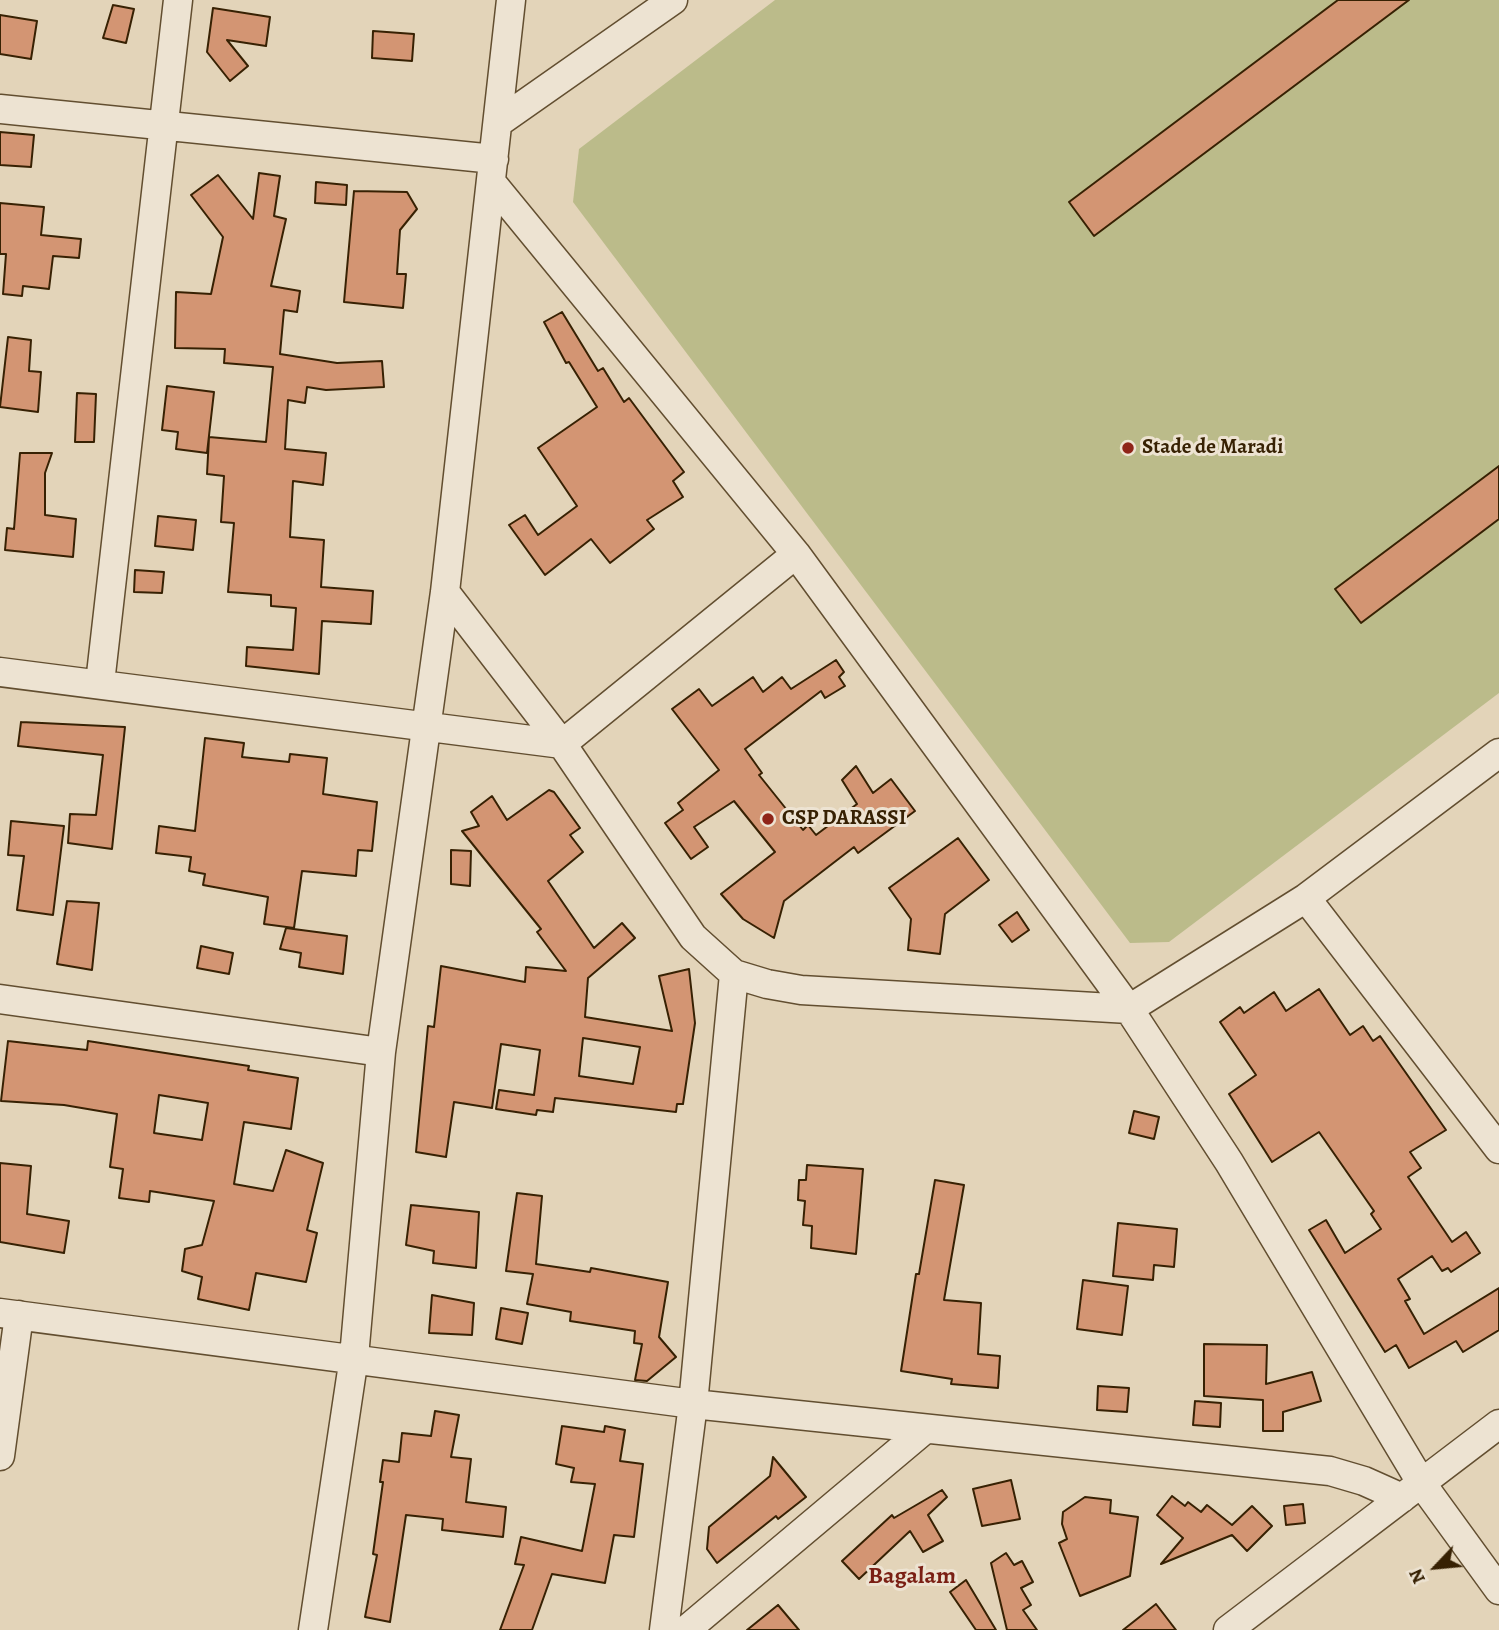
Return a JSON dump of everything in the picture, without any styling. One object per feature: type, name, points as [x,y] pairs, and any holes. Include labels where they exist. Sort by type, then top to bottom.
[{"type":"street","points":[[100,683],[178,0]]},
{"type":"street","points":[[313,1630],[354,1357],[381,1052],[445,592],[511,0]]},
{"type":"street","points":[[499,122],[673,0]]},
{"type":"street","points":[[0,108],[493,171],[796,554],[1129,1009],[1229,1163],[1412,1491],[1499,1590]]},
{"type":"street","points":[[0,672],[562,744],[796,554]]},
{"type":"street","points":[[445,592],[562,744],[693,937],[734,974],[801,990],[1129,1009],[1306,898],[1499,753]]},
{"type":"street","points":[[1306,898],[1499,1149]]},
{"type":"street","points":[[664,1630],[693,1404],[734,974]]},
{"type":"street","points":[[0,999],[381,1052]]},
{"type":"street","points":[[0,1455],[9,1314],[354,1357],[693,1404],[1330,1472],[1412,1491]]},
{"type":"street","points":[[1228,1630],[1499,1424]]},
{"type":"street","points":[[686,1630],[924,1430]]},
{"type":"green space","name":"Stade de Maradi","points":[[775,0],[1499,0],[1499,693],[1169,942],[1130,943],[573,202],[579,149]]},
{"type":"building","points":[[1338,0],[1409,0],[1094,236],[1069,202]]},
{"type":"building","points":[[113,5],[134,9],[126,43],[103,38]]},
{"type":"building","points":[[213,8],[270,17],[266,46],[227,40],[248,66],[230,81],[207,52]]},
{"type":"building","points":[[0,15],[37,21],[31,59],[0,54]]},
{"type":"building","points":[[373,31],[414,34],[412,61],[372,58]]},
{"type":"building","points":[[0,132],[34,135],[31,167],[0,165]]},
{"type":"building","points":[[259,173],[280,176],[274,216],[286,219],[271,286],[300,291],[297,312],[284,310],[280,354],[337,363],[382,361],[384,387],[326,390],[307,387],[305,403],[288,400],[285,449],[326,453],[323,485],[293,481],[290,537],[324,540],[321,587],[373,591],[371,624],[322,621],[319,674],[246,666],[247,647],[293,650],[296,608],[271,606],[271,595],[228,592],[234,523],[221,522],[224,476],[207,474],[209,437],[266,442],[273,367],[224,363],[225,349],[175,348],[176,292],[211,294],[223,237],[191,195],[218,175],[253,219]]},
{"type":"building","points":[[316,182],[347,185],[346,205],[315,203]]},
{"type":"building","points":[[354,191],[407,192],[417,209],[400,230],[397,274],[406,274],[403,308],[344,302]]},
{"type":"building","points":[[0,203],[44,207],[41,235],[81,239],[79,258],[53,256],[49,289],[23,286],[22,296],[3,294],[6,254],[0,254]]},
{"type":"building","points":[[562,312],[598,371],[603,368],[624,402],[629,398],[684,472],[673,481],[683,497],[647,520],[654,529],[610,563],[591,539],[545,575],[509,525],[525,515],[538,535],[577,506],[538,448],[597,407],[569,362],[566,363],[544,322]]},
{"type":"building","points":[[8,337],[31,340],[29,371],[41,372],[38,412],[0,407]]},
{"type":"building","points":[[167,386],[214,392],[207,453],[176,449],[178,432],[162,430]]},
{"type":"building","points":[[77,393],[96,394],[94,442],[75,442]]},
{"type":"building","points":[[20,453],[52,453],[45,473],[45,515],[76,519],[73,557],[5,550],[7,528],[14,529]]},
{"type":"building","points":[[1499,466],[1499,519],[1361,623],[1335,589]]},
{"type":"building","points":[[158,516],[196,520],[193,550],[155,546]]},
{"type":"building","points":[[135,570],[164,572],[162,593],[134,592]]},
{"type":"building","points":[[836,660],[844,672],[839,677],[845,686],[825,698],[821,691],[745,749],[762,773],[759,775],[803,830],[808,825],[816,835],[857,804],[842,780],[856,766],[873,793],[891,779],[915,811],[858,853],[854,847],[784,901],[774,938],[743,919],[721,894],[775,852],[734,801],[694,827],[708,847],[691,859],[665,823],[683,810],[678,803],[719,770],[672,709],[699,689],[712,706],[753,677],[763,692],[782,677],[791,689]]},
{"type":"building","points":[[21,722],[125,727],[112,849],[68,843],[70,814],[96,815],[103,755],[18,746]]},
{"type":"building","points":[[205,738],[244,743],[242,757],[289,762],[290,754],[327,758],[323,794],[377,802],[372,851],[358,850],[356,876],[302,871],[294,928],[264,924],[268,897],[203,885],[205,874],[189,871],[191,857],[156,853],[159,826],[195,831]]},
{"type":"building","points":[[549,790],[554,792],[580,828],[570,835],[583,852],[548,881],[594,948],[622,923],[635,938],[588,978],[585,1017],[672,1031],[659,976],[689,969],[695,1023],[683,1104],[677,1104],[676,1112],[555,1098],[553,1112],[537,1110],[536,1115],[496,1109],[499,1090],[534,1095],[540,1050],[501,1044],[492,1108],[454,1102],[446,1157],[416,1152],[428,1026],[434,1027],[441,966],[525,982],[526,967],[566,971],[537,932],[541,929],[462,831],[479,826],[471,812],[492,796],[507,820]],"holes":[[[583,1038],[640,1047],[633,1084],[579,1076]]]},
{"type":"building","points":[[11,821],[64,826],[53,915],[17,910],[24,856],[8,855]]},
{"type":"building","points":[[958,838],[989,880],[945,914],[940,954],[908,950],[911,919],[889,888]]},
{"type":"building","points":[[451,850],[471,851],[470,886],[451,884]]},
{"type":"building","points":[[67,901],[99,903],[92,970],[57,964]]},
{"type":"building","points":[[1017,912],[1029,930],[1012,942],[999,925]]},
{"type":"building","points":[[286,928],[347,936],[343,974],[299,967],[301,953],[280,949]]},
{"type":"building","points":[[201,946],[233,953],[229,974],[197,968]]},
{"type":"building","points":[[1319,989],[1350,1035],[1363,1026],[1373,1041],[1380,1036],[1446,1130],[1410,1152],[1421,1168],[1408,1177],[1452,1242],[1466,1232],[1480,1253],[1451,1272],[1448,1268],[1442,1271],[1432,1256],[1398,1279],[1410,1299],[1405,1301],[1424,1334],[1499,1288],[1499,1330],[1463,1352],[1456,1341],[1409,1368],[1396,1345],[1385,1352],[1309,1230],[1326,1220],[1345,1253],[1381,1229],[1371,1214],[1374,1211],[1319,1132],[1272,1162],[1229,1094],[1256,1075],[1220,1022],[1240,1007],[1244,1013],[1274,992],[1286,1011]]},
{"type":"building","points":[[8,1041],[87,1050],[88,1041],[249,1066],[248,1070],[298,1078],[291,1129],[244,1122],[234,1184],[273,1191],[286,1150],[323,1163],[307,1230],[317,1233],[306,1282],[256,1273],[249,1310],[198,1299],[202,1277],[182,1271],[185,1249],[202,1245],[214,1201],[150,1191],[149,1202],[119,1198],[123,1169],[110,1167],[117,1114],[64,1105],[1,1101]],"holes":[[[159,1095],[208,1103],[202,1140],[154,1133]]]},
{"type":"building","points":[[1134,1111],[1159,1117],[1154,1139],[1129,1133]]},
{"type":"building","points":[[0,1163],[31,1166],[27,1214],[69,1221],[64,1253],[0,1242]]},
{"type":"building","points":[[807,1165],[863,1169],[856,1254],[811,1248],[812,1226],[803,1225],[805,1201],[798,1200],[799,1180],[806,1180]]},
{"type":"building","points":[[935,1180],[964,1185],[944,1300],[981,1303],[978,1354],[1000,1356],[998,1388],[951,1384],[952,1379],[901,1371],[916,1274],[919,1274]]},
{"type":"building","points":[[517,1193],[542,1196],[536,1264],[590,1272],[591,1268],[668,1282],[659,1337],[676,1357],[647,1381],[635,1380],[642,1344],[634,1343],[635,1331],[570,1321],[571,1312],[527,1304],[533,1274],[506,1271]]},
{"type":"building","points":[[411,1205],[479,1212],[476,1268],[433,1263],[434,1251],[406,1245]]},
{"type":"building","points":[[1118,1223],[1177,1229],[1174,1267],[1154,1265],[1153,1280],[1113,1276]]},
{"type":"building","points":[[1083,1280],[1128,1286],[1122,1335],[1077,1329]]},
{"type":"building","points":[[432,1295],[474,1303],[472,1335],[429,1333]]},
{"type":"building","points":[[501,1308],[528,1313],[522,1344],[496,1339]]},
{"type":"building","points":[[1204,1344],[1267,1345],[1266,1384],[1312,1372],[1321,1401],[1283,1412],[1283,1431],[1263,1431],[1263,1400],[1204,1396]]},
{"type":"building","points":[[1098,1386],[1129,1388],[1127,1412],[1097,1410]]},
{"type":"building","points":[[1195,1401],[1221,1403],[1220,1427],[1193,1425]]},
{"type":"building","points":[[435,1411],[459,1415],[451,1457],[471,1459],[466,1502],[506,1507],[503,1537],[442,1530],[443,1519],[406,1515],[390,1622],[365,1617],[377,1555],[373,1554],[383,1482],[380,1482],[383,1460],[399,1462],[402,1433],[431,1436]]},
{"type":"building","points":[[562,1426],[604,1432],[605,1426],[625,1430],[620,1461],[643,1464],[634,1537],[614,1535],[605,1583],[552,1574],[532,1630],[500,1630],[524,1565],[515,1564],[521,1537],[582,1551],[595,1484],[571,1482],[574,1468],[556,1464]]},
{"type":"building","points":[[773,1457],[806,1497],[778,1519],[776,1516],[717,1563],[707,1549],[709,1527],[770,1476]]},
{"type":"building","points":[[1011,1480],[1020,1519],[982,1526],[973,1489]]},
{"type":"building","points":[[942,1490],[947,1497],[928,1515],[943,1541],[923,1552],[910,1531],[859,1579],[842,1561],[892,1515],[894,1518]]},
{"type":"building","points":[[1172,1496],[1185,1506],[1188,1502],[1201,1512],[1207,1505],[1232,1525],[1252,1506],[1272,1526],[1247,1551],[1232,1535],[1161,1564],[1183,1538],[1157,1515]]},
{"type":"building","points":[[1085,1497],[1111,1500],[1110,1513],[1138,1517],[1130,1576],[1080,1596],[1059,1543],[1067,1539],[1062,1524],[1063,1512]]},
{"type":"building","points":[[1303,1504],[1305,1523],[1286,1525],[1284,1506]]},
{"type":"building","points":[[1006,1553],[1014,1565],[1022,1561],[1033,1582],[1021,1588],[1031,1605],[1023,1610],[1037,1630],[1007,1630],[991,1563]]},
{"type":"building","points":[[966,1580],[996,1630],[976,1630],[950,1592]]},
{"type":"building","points":[[1156,1604],[1176,1630],[1123,1630]]},
{"type":"building","points":[[778,1605],[799,1630],[747,1630]]},
{"type":"place","name":"Stade de Maradi","points":[[1128,448]]},
{"type":"place","name":"CSP DARASSI","points":[[768,819]]},
{"type":"district","name":"Bagalam","points":[[912,1577]]}]
